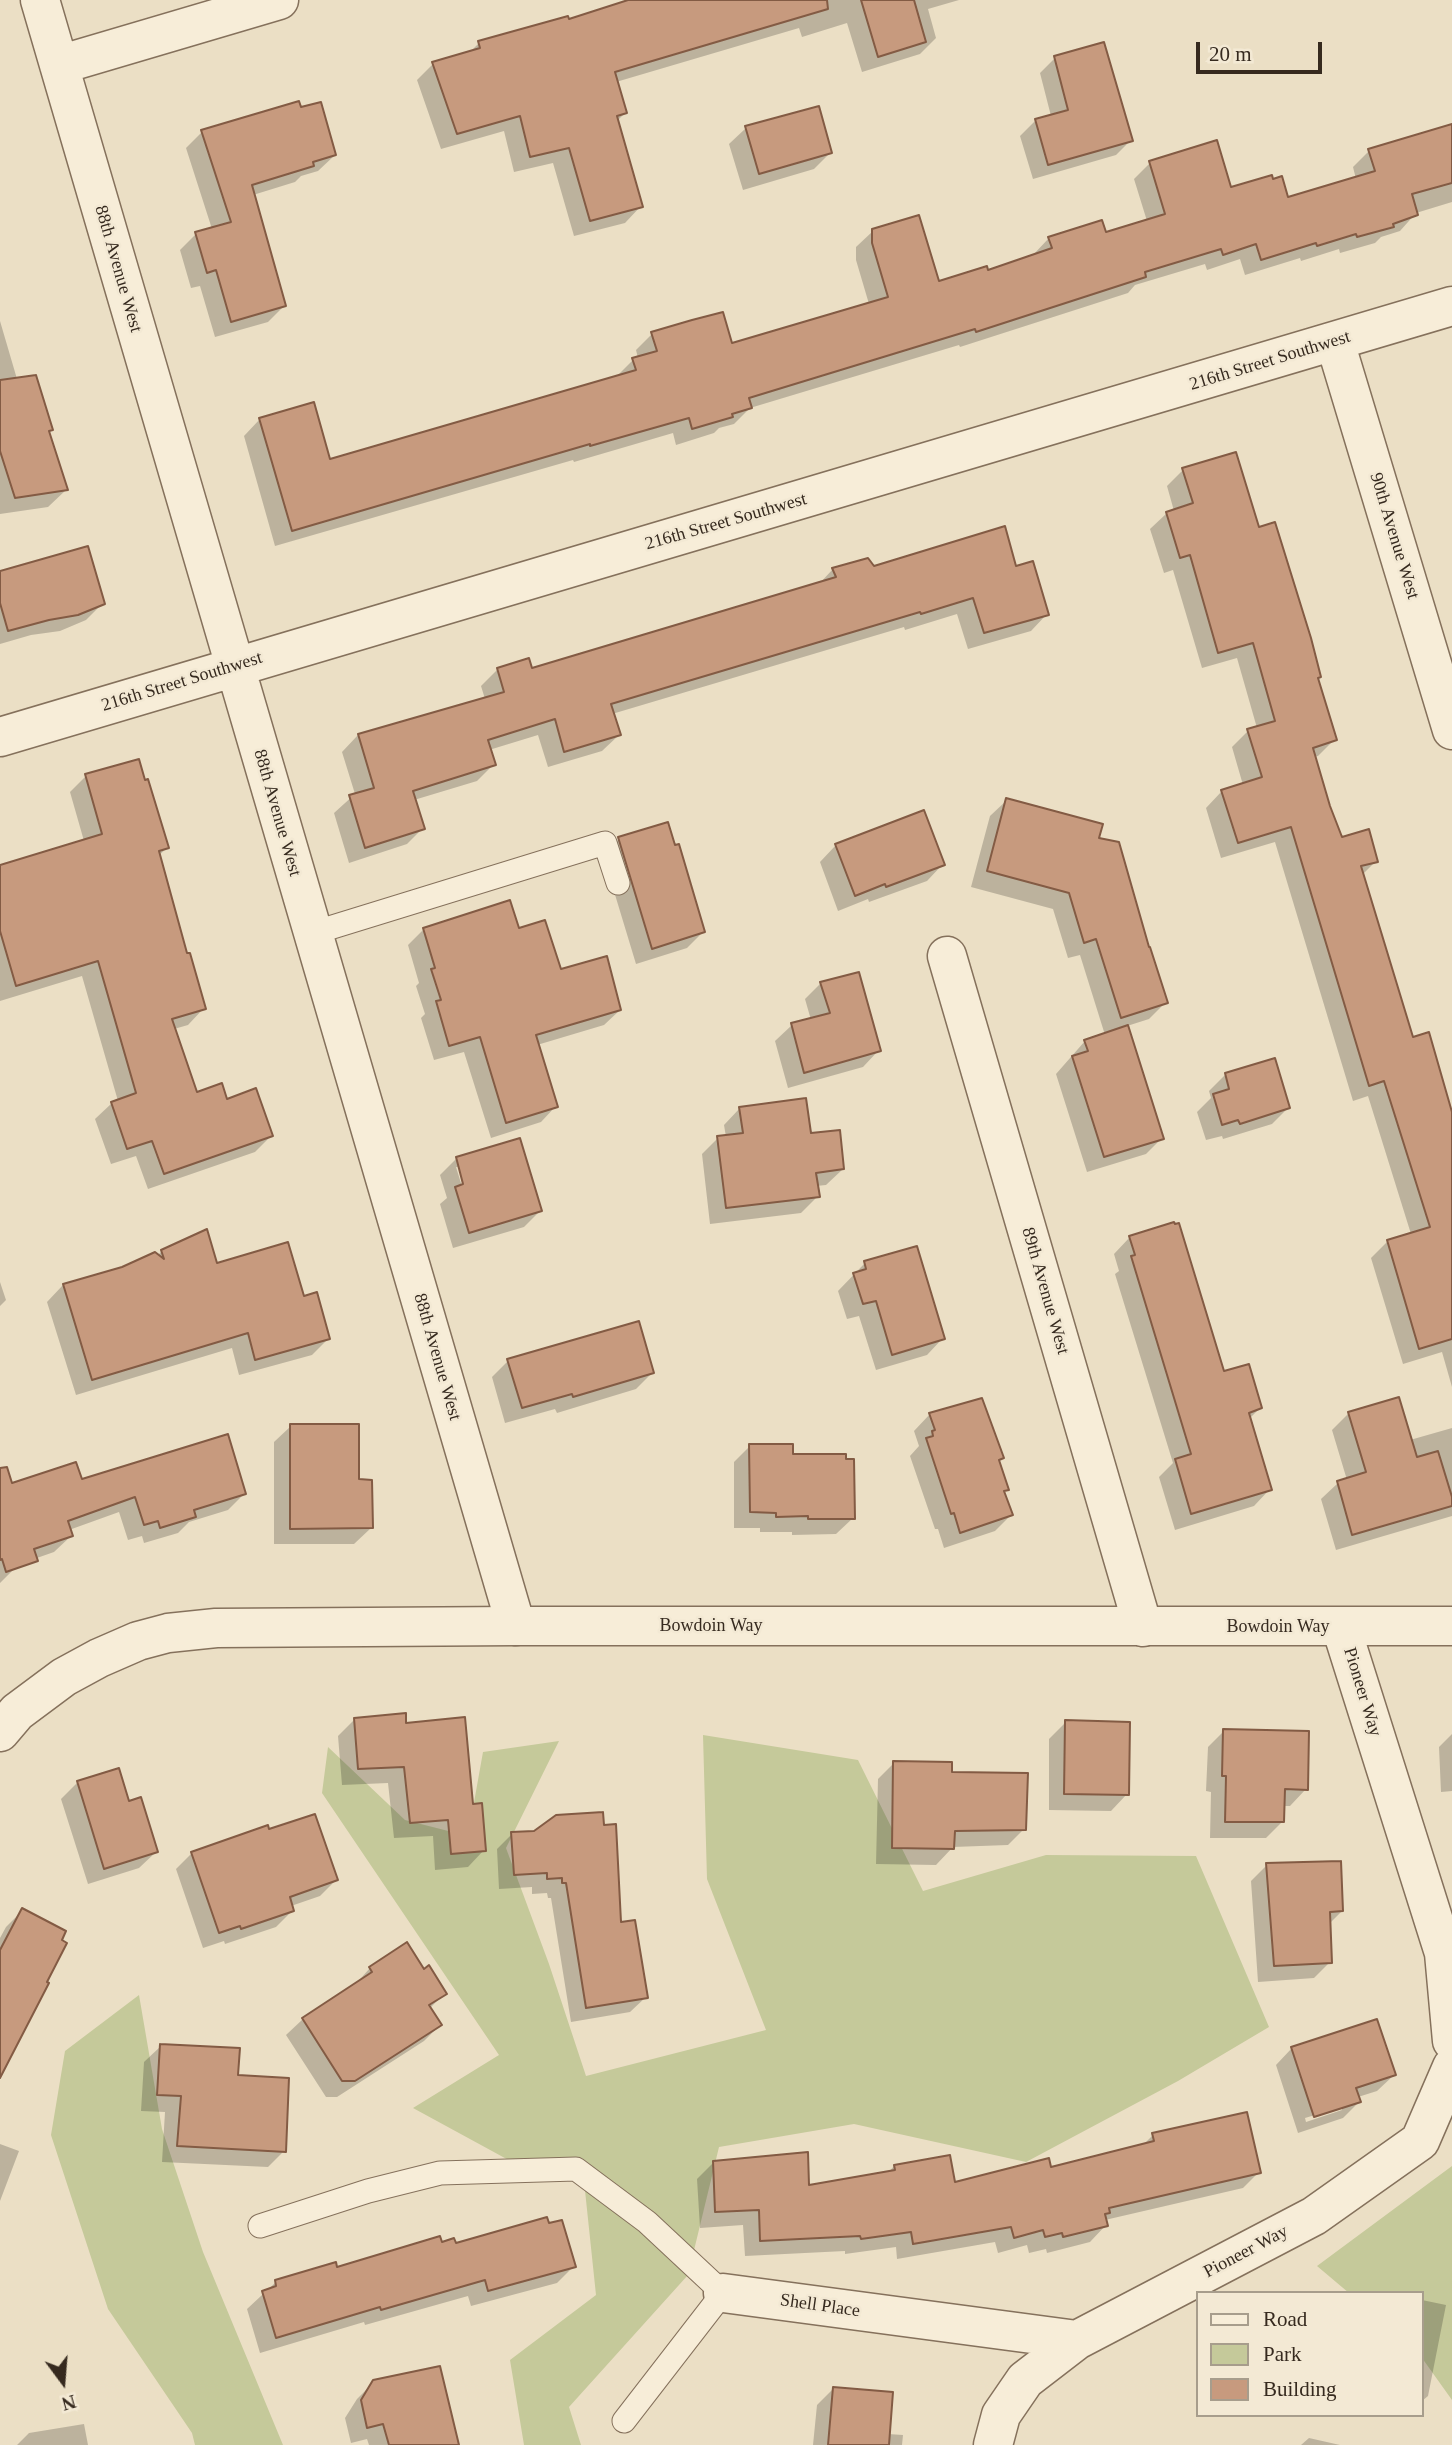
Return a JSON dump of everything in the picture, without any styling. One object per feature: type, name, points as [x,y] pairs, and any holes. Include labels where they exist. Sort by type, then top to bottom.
[{"type":"street","name":"88th Avenue West","points":[[40,0],[516,1626]]},
{"type":"street","points":[[59,65],[279,0]]},
{"type":"street","name":"216th Street Southwest","points":[[0,737],[1452,306]]},
{"type":"street","name":"90th Avenue West","points":[[1335,342],[1452,730]]},
{"type":"street","name":"89th Avenue West","points":[[947,956],[1143,1627]]},
{"type":"street","name":"Bowdoin Way","points":[[0,1732],[17,1712],[64,1677],[99,1658],[138,1641],[168,1633],[229,1628],[1452,1626]]},
{"type":"street","name":"Pioneer Way","points":[[1341,1627],[1444,1953],[1452,2041]]},
{"type":"street","name":"Pioneer Way","points":[[993,2445],[1001,2415],[1025,2380],[1077,2340],[1314,2216],[1420,2141],[1452,2067]]},
{"type":"street","name":"Shell Place","points":[[723,2293],[1077,2340]]},
{"type":"lane","points":[[313,933],[605,843],[618,883]]},
{"type":"lane","points":[[260,2226],[368,2191],[440,2173],[576,2169],[647,2222],[723,2293],[624,2421]]},
{"type":"green space","points":[[703,1735],[858,1760],[923,1891],[1046,1855],[1196,1856],[1269,2027],[1178,2081],[1026,2162],[854,2124],[719,2147],[688,2275],[569,2407],[581,2445],[524,2445],[510,2360],[596,2295],[584,2181],[514,2163],[413,2108],[499,2055],[322,1793],[328,1747],[405,1820],[468,1836],[483,1752],[559,1741],[506,1848],[549,1964],[586,2076],[766,2030],[707,1879]]},
{"type":"green space","points":[[139,1995],[162,2129],[203,2252],[283,2445],[195,2445],[192,2433],[108,2309],[51,2135],[65,2051]]},
{"type":"green space","points":[[1452,2166],[1452,2400],[1424,2361],[1424,2291],[1347,2291],[1317,2266]]},
{"type":"building","points":[[628,0],[827,0],[828,9],[615,72],[627,113],[617,116],[643,207],[590,221],[569,148],[530,157],[520,116],[457,134],[432,62],[480,48],[478,41],[568,16],[569,19]]},
{"type":"building","points":[[861,0],[914,0],[926,42],[878,57]]},
{"type":"building","points":[[1104,42],[1133,141],[1048,165],[1035,119],[1068,110],[1054,56]]},
{"type":"building","points":[[299,101],[301,107],[321,102],[336,155],[313,162],[314,166],[252,185],[286,306],[231,322],[216,270],[207,273],[195,232],[231,222],[201,130]]},
{"type":"building","points":[[819,106],[832,153],[759,174],[745,126]]},
{"type":"building","points":[[1452,124],[1452,183],[1412,194],[1418,215],[1393,224],[1394,227],[1357,237],[1356,234],[1317,246],[1316,243],[1261,260],[1256,244],[1223,255],[1221,249],[1145,272],[1146,277],[976,332],[975,329],[749,398],[752,408],[732,414],[733,417],[692,429],[689,418],[292,531],[259,418],[314,402],[330,459],[636,370],[632,358],[657,351],[651,332],[692,320],[723,312],[732,343],[888,297],[872,243],[872,229],[919,215],[939,281],[987,266],[988,270],[1052,248],[1048,237],[1102,220],[1106,232],[1165,214],[1149,161],[1217,140],[1231,187],[1272,175],[1273,179],[1282,176],[1288,197],[1375,171],[1368,149]]},
{"type":"building","points":[[36,375],[53,430],[49,431],[68,490],[15,498],[0,451],[0,380]]},
{"type":"building","points":[[1236,452],[1259,527],[1275,522],[1311,638],[1321,677],[1318,678],[1337,740],[1313,748],[1330,806],[1342,837],[1369,829],[1378,862],[1361,866],[1413,1037],[1429,1032],[1452,1112],[1452,1339],[1419,1349],[1387,1240],[1430,1227],[1384,1081],[1369,1086],[1291,827],[1238,843],[1221,790],[1262,777],[1247,729],[1275,721],[1253,643],[1218,653],[1190,555],[1180,558],[1166,512],[1193,503],[1182,468]]},
{"type":"building","points":[[1005,526],[1016,566],[1033,561],[1049,615],[984,633],[973,598],[611,704],[621,735],[564,752],[555,719],[488,740],[496,765],[413,791],[425,829],[365,848],[349,795],[374,788],[358,734],[504,692],[497,668],[529,658],[532,668],[836,577],[832,568],[868,558],[874,566]]},
{"type":"building","points":[[88,546],[105,604],[78,615],[8,631],[0,603],[0,571]]},
{"type":"building","points":[[139,759],[145,780],[148,779],[169,848],[159,851],[187,953],[190,953],[206,1009],[172,1019],[197,1092],[222,1083],[227,1099],[256,1088],[273,1136],[164,1174],[152,1141],[127,1149],[111,1102],[136,1093],[98,961],[16,986],[0,931],[0,865],[102,834],[85,774]]},
{"type":"building","points":[[1006,798],[1103,824],[1099,838],[1119,842],[1168,1003],[1121,1018],[1096,939],[1084,943],[1069,893],[987,871]]},
{"type":"building","points":[[924,810],[945,865],[855,896],[835,844]]},
{"type":"building","points":[[668,822],[675,845],[679,844],[705,932],[652,949],[618,837]]},
{"type":"building","points":[[510,900],[519,928],[545,920],[561,969],[607,956],[621,1010],[536,1035],[558,1107],[506,1123],[480,1037],[449,1046],[436,1001],[441,1000],[431,969],[435,968],[423,928]]},
{"type":"building","points":[[859,972],[881,1051],[804,1073],[791,1023],[830,1013],[820,982]]},
{"type":"building","points":[[1128,1025],[1164,1139],[1104,1157],[1072,1056],[1088,1051],[1084,1040]]},
{"type":"building","points":[[1275,1058],[1290,1108],[1240,1124],[1238,1120],[1222,1125],[1213,1094],[1229,1089],[1225,1073]]},
{"type":"building","points":[[806,1098],[811,1133],[840,1130],[844,1169],[816,1173],[820,1197],[726,1208],[717,1136],[743,1133],[739,1107]]},
{"type":"building","points":[[520,1138],[542,1211],[469,1233],[455,1187],[463,1184],[456,1157]]},
{"type":"building","points":[[1174,1222],[1179,1223],[1224,1371],[1249,1364],[1262,1408],[1249,1413],[1272,1490],[1191,1514],[1175,1459],[1191,1454],[1131,1256],[1135,1255],[1129,1236]]},
{"type":"building","points":[[207,1229],[217,1263],[288,1242],[304,1296],[317,1292],[330,1339],[255,1360],[248,1333],[92,1380],[63,1284],[122,1267],[155,1252],[164,1259],[161,1250]]},
{"type":"building","points":[[917,1246],[945,1339],[892,1355],[876,1301],[863,1304],[853,1273],[866,1269],[864,1261]]},
{"type":"building","points":[[639,1321],[654,1373],[573,1397],[572,1394],[522,1408],[507,1359]]},
{"type":"building","points":[[1399,1397],[1417,1457],[1438,1451],[1452,1497],[1452,1506],[1352,1535],[1337,1481],[1366,1472],[1348,1412]]},
{"type":"building","points":[[982,1398],[1004,1458],[999,1460],[1009,1490],[1004,1491],[1013,1515],[960,1533],[926,1438],[933,1436],[932,1431],[935,1430],[929,1413]]},
{"type":"building","points":[[290,1424],[359,1424],[359,1479],[372,1480],[373,1528],[290,1529]]},
{"type":"building","points":[[228,1434],[246,1494],[194,1510],[196,1517],[160,1528],[158,1521],[144,1525],[135,1497],[68,1521],[73,1536],[34,1549],[38,1561],[6,1572],[2,1559],[0,1560],[0,1468],[7,1467],[12,1483],[76,1462],[82,1479]]},
{"type":"building","points":[[749,1444],[793,1444],[793,1454],[846,1454],[846,1459],[854,1459],[855,1519],[776,1517],[776,1513],[750,1512]]},
{"type":"building","points":[[406,1713],[406,1723],[465,1717],[473,1804],[482,1803],[486,1851],[451,1854],[448,1820],[410,1823],[404,1767],[358,1769],[354,1718]]},
{"type":"building","points":[[1065,1720],[1130,1722],[1129,1795],[1064,1794]]},
{"type":"building","points":[[1223,1729],[1309,1731],[1308,1790],[1285,1789],[1284,1822],[1225,1822]]},
{"type":"building","points":[[893,1761],[952,1762],[952,1772],[1028,1773],[1026,1830],[955,1831],[954,1849],[892,1848]]},
{"type":"building","points":[[119,1768],[129,1801],[141,1797],[158,1852],[104,1869],[77,1781]]},
{"type":"building","points":[[603,1812],[604,1825],[616,1824],[621,1922],[635,1920],[648,1998],[586,2008],[566,1883],[562,1883],[562,1878],[547,1879],[547,1873],[514,1875],[511,1832],[534,1831],[556,1815]]},
{"type":"building","points":[[315,1814],[338,1880],[290,1897],[294,1911],[241,1929],[240,1926],[219,1933],[191,1852],[268,1825],[269,1829]]},
{"type":"building","points":[[1341,1861],[1343,1911],[1330,1912],[1332,1963],[1274,1966],[1266,1863]]},
{"type":"building","points":[[22,1908],[66,1931],[62,1940],[67,1943],[0,2078],[0,1950]]},
{"type":"building","points":[[407,1942],[424,1969],[429,1965],[447,1994],[429,2005],[442,2025],[355,2081],[342,2081],[302,2018],[372,1972],[369,1967]]},
{"type":"building","points":[[1377,2019],[1396,2075],[1356,2088],[1361,2102],[1314,2117],[1291,2047]]},
{"type":"building","points":[[160,2044],[240,2048],[238,2075],[289,2078],[286,2152],[177,2146],[181,2096],[157,2095]]},
{"type":"building","points":[[1247,2112],[1261,2173],[1109,2208],[1110,2213],[1105,2214],[1108,2226],[1063,2237],[1062,2233],[1045,2237],[1043,2230],[1014,2238],[1011,2227],[913,2244],[911,2232],[861,2239],[860,2236],[760,2241],[759,2210],[715,2212],[713,2161],[808,2152],[809,2185],[895,2170],[894,2165],[950,2155],[955,2182],[1049,2158],[1051,2167],[1154,2141],[1152,2133]]},
{"type":"building","points":[[547,2217],[549,2223],[562,2220],[576,2267],[488,2291],[485,2280],[276,2338],[262,2291],[276,2286],[275,2280],[336,2262],[337,2267],[440,2236],[442,2242],[454,2238],[456,2243]]},
{"type":"building","points":[[440,2366],[459,2445],[389,2445],[383,2424],[367,2428],[361,2400],[373,2380]]},
{"type":"building","points":[[833,2387],[893,2392],[889,2445],[828,2445]]}]
